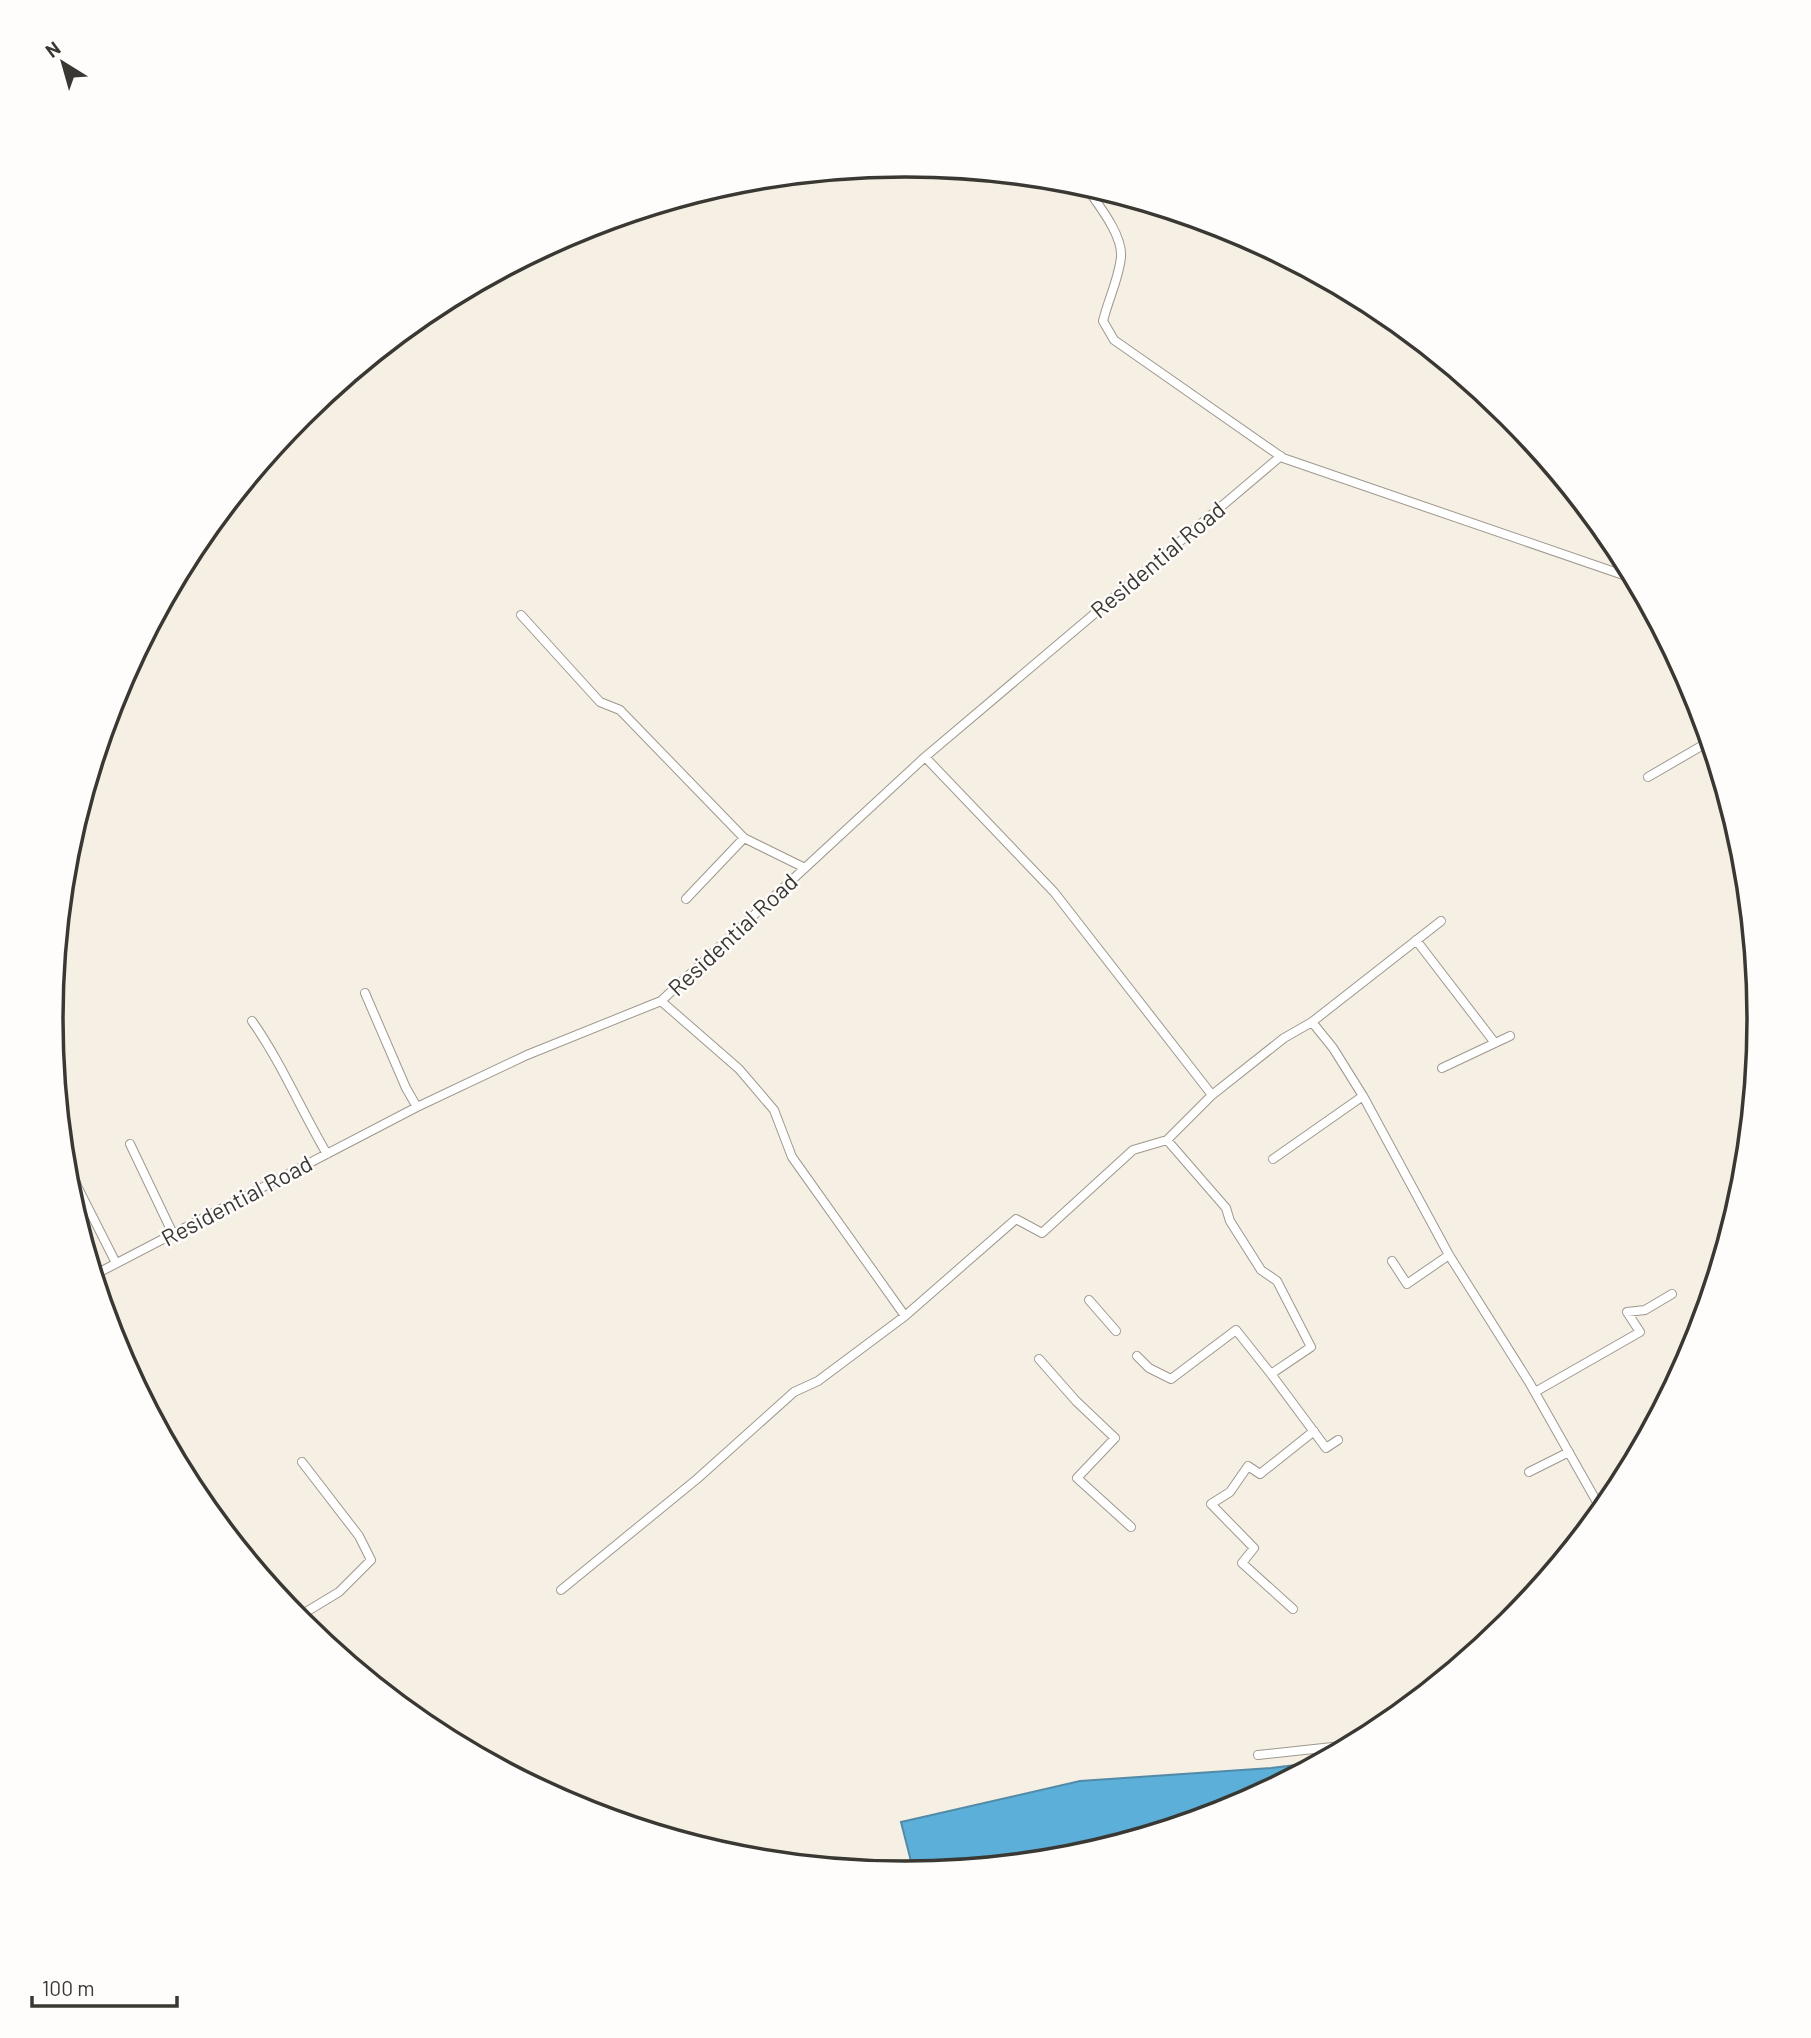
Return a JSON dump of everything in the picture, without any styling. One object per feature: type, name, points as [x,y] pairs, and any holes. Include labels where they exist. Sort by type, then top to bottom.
[{"type":"street","points":[[1094,198],[1106,216],[1121,255],[1103,321],[1114,340],[1281,456],[1620,574]]},
{"type":"street","name":"Residential Road","points":[[102,1271],[416,1107],[527,1055],[661,1001],[925,757],[1281,456]]},
{"type":"street","points":[[521,615],[600,702],[620,710],[744,838],[805,867]]},
{"type":"street","points":[[1647,777],[1702,746]]},
{"type":"street","points":[[925,757],[1054,892],[1212,1095]]},
{"type":"street","points":[[686,899],[744,838]]},
{"type":"street","points":[[561,1590],[688,1487],[794,1392],[818,1381],[905,1317],[1016,1220],[1042,1233],[1133,1150],[1167,1140],[1212,1095],[1284,1038],[1312,1022],[1441,920]]},
{"type":"street","points":[[1416,940],[1495,1043]]},
{"type":"street","points":[[365,992],[416,1107]]},
{"type":"street","points":[[661,1001],[739,1069],[774,1110],[792,1157],[905,1317]]},
{"type":"street","points":[[252,1021],[272,1049],[327,1154]]},
{"type":"street","points":[[1312,1022],[1333,1048],[1363,1096],[1449,1255],[1535,1392],[1596,1501]]},
{"type":"street","points":[[1443,1068],[1510,1035]]},
{"type":"street","points":[[1273,1159],[1363,1096]]},
{"type":"street","points":[[1167,1140],[1226,1208],[1230,1221],[1261,1270],[1277,1281],[1311,1347],[1271,1374]]},
{"type":"street","points":[[130,1144],[173,1234]]},
{"type":"street","points":[[82,1196],[116,1264]]},
{"type":"street","points":[[1392,1261],[1407,1284],[1449,1255]]},
{"type":"street","points":[[1535,1392],[1640,1332],[1627,1312],[1645,1310],[1672,1294]]},
{"type":"street","points":[[1089,1300],[1116,1331]]},
{"type":"street","points":[[1137,1356],[1149,1367],[1171,1379],[1236,1330],[1326,1447],[1338,1440]]},
{"type":"street","points":[[1039,1359],[1076,1401],[1115,1438],[1076,1478],[1131,1527]]},
{"type":"street","points":[[1293,1609],[1242,1563],[1254,1548],[1211,1504],[1230,1492],[1248,1466],[1260,1474],[1314,1431]]},
{"type":"street","points":[[1529,1472],[1569,1452]]},
{"type":"street","points":[[302,1462],[359,1536],[371,1560],[339,1592],[307,1611]]},
{"type":"street","points":[[1258,1755],[1330,1747]]},
{"type":"water","points":[[1297,1765],[1228,1797],[1176,1817],[1124,1833],[1015,1854],[911,1862],[901,1822],[1080,1781]]}]
